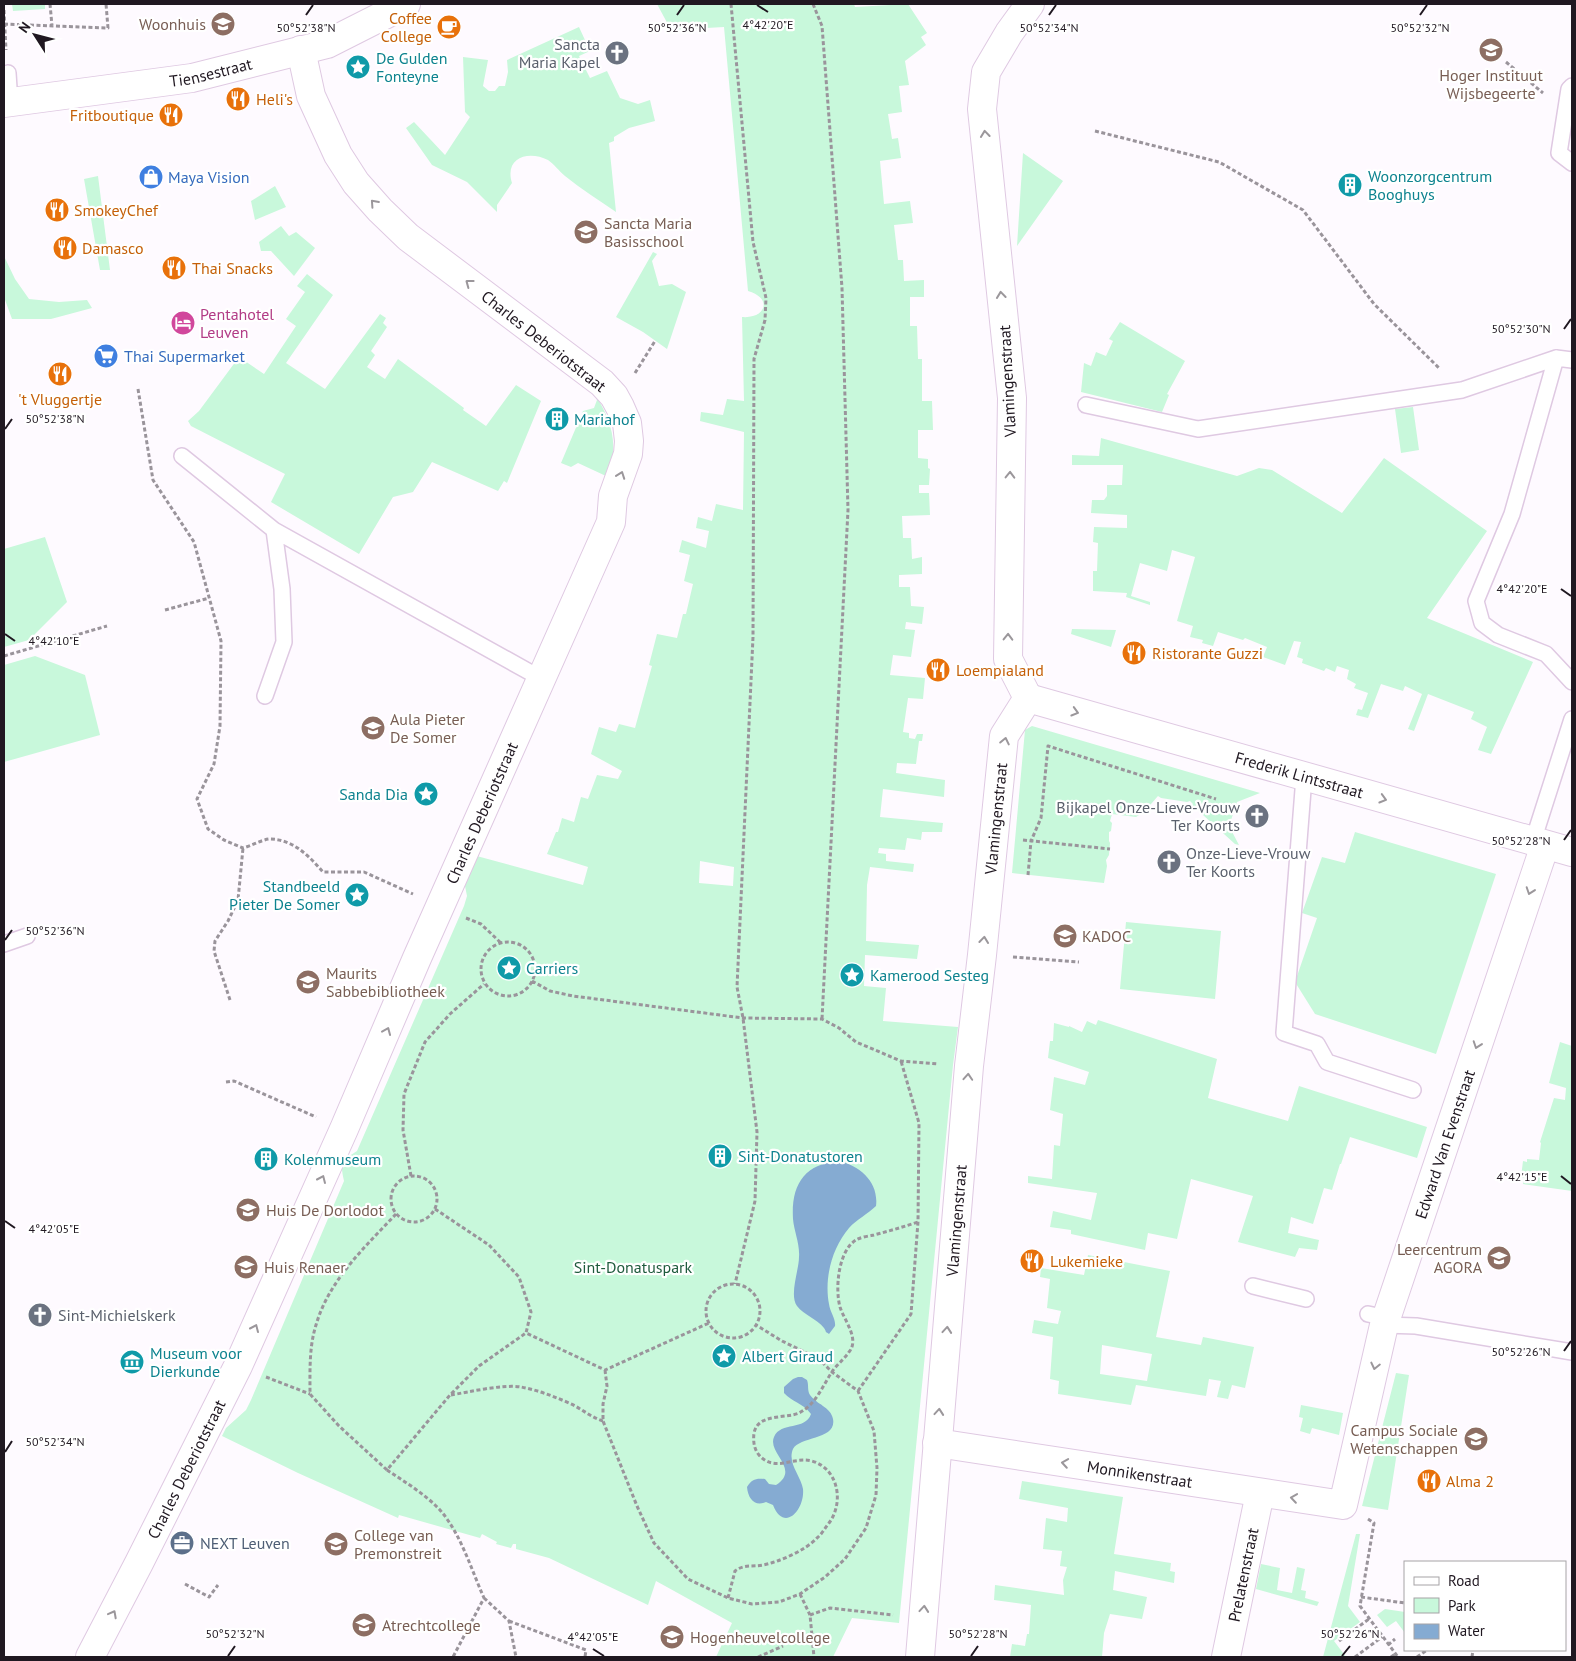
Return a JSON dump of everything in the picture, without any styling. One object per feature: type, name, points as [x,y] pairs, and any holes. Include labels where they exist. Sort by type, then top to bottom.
[{"type":"street","name":"Tiensestraat","points":[[7,103],[192,78],[327,44],[406,4]]},
{"type":"street","name":"Vlamingenstraat","points":[[920,1657],[969,1066],[1004,736],[1028,698],[1008,659],[1018,399],[982,109],[986,72],[1009,32],[1030,4]]},
{"type":"street","name":"Charles Deberiotstraat","points":[[90,1657],[238,1366],[344,1129],[432,924],[611,522],[613,496],[628,454],[628,423],[614,396],[602,383],[408,237],[362,190],[338,155],[310,96],[296,51]]},
{"type":"street","name":"Frederik Lintsstraat","points":[[1028,698],[1572,852]]},
{"type":"street","name":"Edward Van Evenstraat","points":[[1343,1505],[1379,1319],[1539,843]]},
{"type":"street","name":"Monnikenstraat","points":[[937,1443],[1343,1505]]},
{"type":"street","name":"Prelatenstraat","points":[[1226,1657],[1260,1493]]},
{"type":"lane","points":[[7,103],[8,73]]},
{"type":"lane","points":[[1571,88],[1559,152],[1572,163]]},
{"type":"lane","points":[[1556,358],[1512,514],[1476,601],[1482,623],[1498,635],[1546,654],[1572,682]]},
{"type":"lane","points":[[1086,405],[1198,429],[1462,390],[1556,358],[1572,360]]},
{"type":"lane","points":[[182,456],[274,530],[542,679]]},
{"type":"lane","points":[[265,696],[284,642],[282,589],[274,530]]},
{"type":"lane","points":[[1539,843],[1572,718]]},
{"type":"lane","points":[[1304,777],[1284,1033],[1317,1044],[1328,1062],[1413,1090]]},
{"type":"lane","points":[[4,944],[27,936]]},
{"type":"lane","points":[[1253,1286],[1306,1299]]},
{"type":"lane","points":[[1379,1319],[1572,1352]]},
{"type":"path","points":[[50,4],[52,26]]},
{"type":"path","points":[[4,24],[108,28],[106,4]]},
{"type":"path","points":[[731,4],[753,242],[766,298],[765,320],[754,359],[753,637],[737,987],[743,1018],[757,1132],[755,1201],[735,1284]]},
{"type":"path","points":[[813,4],[822,26],[842,288],[848,510],[822,1019]]},
{"type":"path","points":[[4,10],[6,50]]},
{"type":"path","points":[[1506,62],[1543,94],[1571,88]]},
{"type":"path","points":[[1095,131],[1219,162],[1302,210],[1374,304],[1462,390]]},
{"type":"path","points":[[633,376],[655,341]]},
{"type":"path","points":[[138,389],[153,480],[194,542],[221,641],[220,726],[214,764],[197,798],[208,829],[224,840],[243,848],[269,839],[288,842],[308,855],[323,872],[364,872],[418,896]]},
{"type":"path","points":[[165,610],[209,598]]},
{"type":"path","points":[[4,656],[107,626]]},
{"type":"path","points":[[1028,875],[1031,841],[1041,818],[1048,746],[1216,799]]},
{"type":"path","points":[[994,836],[1110,849]]},
{"type":"path","points":[[230,1000],[214,952],[214,940],[228,921],[238,900],[243,848]]},
{"type":"path","points":[[459,915],[481,924],[501,943]]},
{"type":"path","points":[[510,942],[518,944],[526,949],[535,964],[535,972],[528,988],[514,996],[505,997],[497,995],[484,984],[481,976],[482,960],[487,952],[501,943],[510,942]]},
{"type":"path","points":[[982,955],[1079,962]]},
{"type":"path","points":[[532,981],[550,991],[573,996],[743,1018],[822,1019],[839,1028],[856,1042],[901,1061],[944,1064]]},
{"type":"path","points":[[411,1176],[403,1130],[404,1094],[425,1042],[450,1014],[484,984]]},
{"type":"path","points":[[858,1390],[911,1314],[918,1222],[919,1123],[901,1061]]},
{"type":"path","points":[[226,1082],[234,1081],[344,1129]]},
{"type":"path","points":[[411,1176],[418,1176],[430,1183],[437,1195],[435,1209],[424,1220],[409,1222],[396,1214],[392,1208],[391,1194],[398,1182],[411,1176]]},
{"type":"path","points":[[387,1470],[450,1395],[479,1366],[526,1333],[531,1312],[519,1278],[489,1244],[435,1209]]},
{"type":"path","points":[[310,1394],[310,1361],[316,1325],[332,1289],[351,1262],[396,1214]]},
{"type":"path","points":[[728,1598],[735,1571],[742,1566],[762,1565],[794,1554],[816,1540],[831,1520],[837,1506],[838,1491],[828,1470],[812,1461],[772,1464],[764,1460],[757,1452],[754,1432],[758,1424],[771,1418],[798,1413],[806,1408],[815,1400],[840,1360],[850,1352],[853,1343],[837,1294],[842,1259],[848,1248],[856,1240],[918,1222]]},
{"type":"path","points":[[726,1284],[735,1284],[744,1286],[752,1291],[758,1298],[760,1308],[760,1317],[756,1326],[751,1332],[736,1338],[720,1335],[708,1323],[706,1314],[710,1295],[726,1284]]},
{"type":"path","points":[[526,1333],[605,1370],[708,1323]]},
{"type":"path","points":[[605,1370],[607,1386],[603,1421],[654,1543],[688,1579],[728,1598],[752,1604],[779,1602],[800,1594],[825,1577],[845,1559],[866,1528],[876,1495],[877,1468],[874,1431],[858,1390],[832,1372],[819,1359],[756,1326]]},
{"type":"path","points":[[261,1375],[310,1394],[339,1426],[387,1470],[420,1492],[440,1510],[455,1531],[484,1598],[509,1620],[586,1650],[585,1657]]},
{"type":"path","points":[[450,1395],[519,1386],[548,1394],[573,1405],[593,1418],[603,1421]]},
{"type":"path","points":[[1343,1505],[1374,1523],[1360,1606],[1396,1656],[1391,1657]]},
{"type":"path","points":[[185,1584],[209,1597],[218,1585]]},
{"type":"path","points":[[800,1594],[810,1615],[814,1657]]},
{"type":"path","points":[[1362,1596],[1404,1603]]},
{"type":"path","points":[[453,1657],[484,1598]]},
{"type":"path","points":[[810,1615],[830,1608],[899,1616]]},
{"type":"path","points":[[1339,1641],[1369,1619]]},
{"type":"path","points":[[509,1620],[516,1657]]},
{"type":"path","points":[[1355,1657],[1382,1637]]},
{"type":"path","points":[[1388,1645],[1395,1639]]},
{"type":"path","points":[[758,1657],[783,1646]]},
{"type":"green space","points":[[12,4],[45,4],[45,9],[13,11]]},
{"type":"green space","name":"Sint-Donatuspark","points":[[657,4],[854,4],[855,7],[908,4],[927,33],[921,37],[926,45],[905,61],[909,85],[899,86],[902,112],[888,114],[892,139],[898,138],[901,158],[880,161],[884,204],[910,201],[913,223],[894,225],[898,260],[903,260],[904,281],[924,280],[924,297],[910,297],[910,326],[917,326],[918,359],[922,359],[922,401],[932,401],[933,430],[918,430],[918,458],[928,459],[928,468],[930,469],[929,485],[919,485],[919,493],[929,493],[930,515],[902,516],[903,538],[911,538],[912,559],[922,557],[922,574],[899,575],[899,587],[910,587],[911,606],[924,607],[922,624],[906,622],[905,629],[915,630],[911,657],[893,655],[890,675],[925,678],[923,699],[908,698],[903,732],[909,733],[909,738],[915,739],[917,734],[923,734],[922,741],[919,741],[916,764],[897,763],[896,773],[945,780],[944,797],[883,789],[880,817],[943,823],[942,832],[922,832],[921,840],[907,838],[905,850],[879,848],[878,853],[886,854],[886,861],[914,864],[913,872],[870,867],[867,885],[866,941],[919,945],[917,959],[865,955],[864,986],[886,988],[883,1021],[958,1027],[899,1623],[852,1618],[833,1657],[716,1657],[732,1623],[656,1581],[648,1605],[549,1558],[516,1549],[516,1544],[513,1544],[511,1548],[496,1544],[497,1542],[482,1534],[480,1538],[399,1515],[398,1518],[222,1436],[226,1428],[246,1410],[251,1400],[344,1181],[343,1163],[357,1151],[464,906],[467,896],[464,881],[473,855],[583,885],[588,867],[547,854],[556,832],[558,832],[562,818],[574,822],[581,797],[588,799],[597,775],[618,779],[622,771],[591,754],[599,727],[616,732],[619,724],[635,728],[652,666],[649,665],[657,634],[677,638],[683,614],[686,614],[693,584],[684,581],[690,555],[679,552],[682,540],[706,548],[709,531],[696,528],[698,517],[712,521],[716,504],[743,510],[744,432],[700,421],[701,412],[723,415],[727,399],[744,401],[742,317],[757,315],[763,307],[761,298],[748,291],[724,27],[671,30]],"holes":[[[700,861],[734,867],[733,886],[699,883]]]},
{"type":"green space","points":[[579,27],[590,51],[579,56],[590,78],[607,71],[620,98],[638,104],[650,100],[655,121],[629,128],[614,137],[614,141],[609,143],[616,212],[571,181],[548,160],[541,157],[526,156],[520,158],[512,167],[510,174],[512,183],[497,205],[497,212],[467,182],[432,165],[406,128],[414,122],[445,155],[470,117],[465,112],[463,57],[488,60],[483,86],[489,91],[495,91],[499,86],[505,86],[508,72],[507,60]]},
{"type":"green space","points":[[1023,153],[1063,181],[1017,246]]},
{"type":"green space","points":[[98,176],[110,270],[100,270],[84,179]]},
{"type":"green space","points":[[275,186],[286,207],[255,220],[251,201]]},
{"type":"green space","points":[[281,226],[289,236],[296,232],[315,248],[294,276],[271,251],[261,251],[259,242]]},
{"type":"green space","points":[[653,252],[657,254],[652,261],[659,286],[672,284],[686,292],[667,349],[643,332],[616,317]]},
{"type":"green space","points":[[4,256],[15,279],[29,299],[59,302],[87,300],[92,308],[51,319],[12,319],[4,297]]},
{"type":"green space","points":[[307,274],[333,295],[286,363],[325,389],[380,314],[386,318],[383,323],[387,327],[371,351],[375,355],[367,367],[385,379],[398,359],[486,426],[516,385],[541,401],[507,483],[504,481],[498,491],[432,462],[413,492],[393,497],[359,554],[271,502],[285,474],[191,426],[188,421],[199,411],[239,357],[264,374],[296,326],[286,319],[305,292],[297,286]]},
{"type":"green space","points":[[1120,322],[1185,361],[1167,394],[1169,395],[1162,412],[1081,392],[1084,363],[1091,366],[1096,352],[1106,356],[1113,341],[1109,339]]},
{"type":"green space","points":[[594,393],[606,414],[613,437],[613,456],[606,476],[578,463],[571,467],[561,463],[583,411],[594,408],[597,400]]},
{"type":"green space","points":[[1413,407],[1419,450],[1401,453],[1395,409]]},
{"type":"green space","points":[[1101,438],[1237,476],[1259,468],[1272,470],[1342,513],[1384,458],[1487,531],[1427,618],[1533,662],[1491,754],[1478,750],[1487,727],[1471,719],[1474,712],[1428,694],[1414,731],[1408,729],[1422,694],[1405,686],[1403,691],[1381,684],[1368,718],[1356,715],[1358,709],[1362,710],[1368,693],[1354,688],[1356,684],[1347,679],[1349,670],[1337,666],[1335,672],[1326,668],[1324,671],[1302,663],[1303,659],[1297,657],[1301,642],[1294,641],[1285,665],[1263,657],[1267,647],[1245,638],[1243,640],[1218,632],[1213,646],[1202,643],[1203,640],[1190,637],[1193,626],[1177,621],[1195,557],[1172,550],[1167,571],[1140,563],[1131,596],[1150,602],[1150,605],[1126,597],[1127,593],[1093,591],[1093,571],[1097,571],[1098,543],[1093,542],[1094,527],[1127,528],[1127,515],[1091,513],[1092,500],[1104,500],[1107,496],[1107,485],[1122,485],[1123,465],[1072,465],[1072,455],[1099,456]]},
{"type":"green space","points":[[45,537],[67,602],[29,640],[4,647],[4,549]]},
{"type":"green space","points":[[1072,629],[1116,630],[1111,647],[1071,634]]},
{"type":"green space","points":[[35,656],[85,675],[100,735],[4,762],[4,665]]},
{"type":"green space","points":[[1032,726],[1260,793],[1237,802],[1229,826],[1239,845],[1235,844],[1192,805],[1190,801],[1161,798],[1158,796],[1144,812],[1136,817],[1112,814],[1110,821],[1112,823],[1111,831],[1109,832],[1109,855],[1106,860],[1107,866],[1104,883],[1012,873],[1025,730]]},
{"type":"green space","points":[[1355,832],[1496,874],[1436,1054],[1315,1014],[1295,982],[1317,918],[1302,913],[1322,857],[1345,863]]},
{"type":"green space","points":[[1126,922],[1221,931],[1215,999],[1120,989]]},
{"type":"green space","points":[[1098,1020],[1217,1059],[1208,1098],[1288,1121],[1299,1086],[1427,1127],[1417,1158],[1350,1137],[1332,1190],[1324,1188],[1313,1224],[1291,1217],[1288,1233],[1319,1240],[1317,1250],[1299,1248],[1295,1257],[1238,1242],[1253,1196],[1191,1179],[1177,1239],[1148,1233],[1145,1250],[1071,1234],[1071,1230],[1050,1227],[1053,1211],[1091,1220],[1097,1193],[1028,1183],[1028,1176],[1052,1179],[1054,1145],[1060,1146],[1063,1114],[1050,1110],[1054,1077],[1085,1085],[1089,1072],[1048,1058],[1050,1041],[1053,1041],[1054,1023],[1069,1026],[1082,1032],[1087,1021],[1096,1025]]},
{"type":"green space","points":[[1560,1042],[1572,1046],[1572,1191],[1523,1184],[1524,1178],[1521,1177],[1523,1161],[1527,1162],[1527,1159],[1539,1160],[1540,1142],[1554,1098],[1565,1100],[1566,1088],[1549,1083]]},
{"type":"green space","points":[[1088,1255],[1170,1271],[1156,1337],[1201,1345],[1203,1337],[1254,1347],[1245,1388],[1232,1385],[1228,1399],[1217,1397],[1221,1381],[1209,1379],[1206,1396],[1136,1385],[1131,1405],[1058,1394],[1059,1381],[1050,1379],[1053,1337],[1032,1333],[1034,1320],[1058,1324],[1061,1311],[1047,1308],[1050,1279],[1040,1277],[1041,1268],[1084,1275]],"holes":[[[1102,1345],[1152,1354],[1147,1381],[1100,1374]]]},
{"type":"green space","points":[[1396,1373],[1409,1375],[1388,1510],[1362,1506]]},
{"type":"green space","points":[[1301,1405],[1343,1413],[1339,1435],[1312,1428],[1310,1434],[1300,1431],[1303,1418],[1299,1417]]},
{"type":"green space","points":[[1022,1481],[1123,1497],[1114,1554],[1171,1563],[1170,1571],[1175,1572],[1174,1583],[1115,1571],[1113,1590],[1147,1597],[1142,1619],[1110,1614],[1104,1633],[1102,1657],[1010,1657],[1012,1644],[1025,1646],[1027,1634],[1029,1634],[1031,1605],[994,1600],[995,1585],[1064,1595],[1063,1580],[1067,1567],[1060,1566],[1062,1551],[1043,1549],[1046,1518],[1067,1522],[1068,1508],[1019,1499]]},
{"type":"green space","points":[[1356,1534],[1360,1534],[1348,1606],[1360,1622],[1334,1641],[1346,1657],[1323,1657]]},
{"type":"green space","points":[[1261,1564],[1280,1568],[1277,1590],[1292,1593],[1297,1567],[1305,1569],[1301,1590],[1306,1591],[1305,1598],[1319,1602],[1317,1606],[1256,1589]]},
{"type":"green space","points":[[1385,1609],[1404,1612],[1404,1632],[1396,1621],[1387,1627],[1377,1615]]},
{"type":"water","points":[[839,1161],[847,1163],[866,1176],[874,1190],[876,1206],[849,1228],[834,1254],[829,1274],[828,1294],[835,1326],[829,1334],[821,1325],[800,1309],[795,1301],[794,1289],[799,1252],[793,1219],[793,1207],[797,1186],[802,1178],[817,1167]]},
{"type":"water","points":[[798,1377],[807,1380],[810,1395],[832,1415],[833,1426],[824,1434],[803,1442],[793,1449],[792,1459],[802,1484],[803,1497],[797,1511],[788,1518],[778,1513],[773,1505],[766,1502],[755,1503],[749,1495],[747,1487],[757,1479],[765,1479],[769,1484],[776,1485],[783,1479],[785,1467],[775,1449],[774,1437],[782,1429],[804,1423],[811,1414],[805,1407],[790,1399],[784,1393],[784,1387]]},
{"type":"place","name":"Woonhuis","points":[[223,24]]},
{"type":"place","name":"Coffee College","points":[[449,27]]},
{"type":"place","name":"Hoger Instituut Wijsbegeerte","points":[[1491,50]]},
{"type":"place","name":"Sancta Maria Kapel","points":[[617,53]]},
{"type":"place","name":"De Gulden Fonteyne","points":[[358,67]]},
{"type":"place","name":"Heli's","points":[[238,99]]},
{"type":"place","name":"Fritboutique","points":[[171,115]]},
{"type":"place","name":"Maya Vision","points":[[151,177]]},
{"type":"place","name":"Woonzorgcentrum Booghuys","points":[[1350,185]]},
{"type":"place","name":"SmokeyChef","points":[[57,210]]},
{"type":"place","name":"Sancta Maria Basisschool","points":[[586,232]]},
{"type":"place","name":"Damasco","points":[[65,248]]},
{"type":"place","name":"Thai Snacks","points":[[174,268]]},
{"type":"place","name":"Pentahotel Leuven","points":[[183,323]]},
{"type":"place","name":"Thai Supermarket","points":[[106,356]]},
{"type":"place","name":"'t Vluggertje","points":[[60,374]]},
{"type":"place","name":"Mariahof","points":[[557,419]]},
{"type":"place","name":"Ristorante Guzzi","points":[[1134,653]]},
{"type":"place","name":"Loempialand","points":[[938,670]]},
{"type":"place","name":"Aula Pieter De Somer","points":[[373,728]]},
{"type":"place","name":"Sanda Dia","points":[[426,794]]},
{"type":"place","name":"Bijkapel Onze-Lieve-Vrouw Ter Koorts","points":[[1257,816]]},
{"type":"place","name":"Onze-Lieve-Vrouw Ter Koorts","points":[[1169,862]]},
{"type":"place","name":"Standbeeld Pieter De Somer","points":[[357,895]]},
{"type":"place","name":"KADOC","points":[[1065,936]]},
{"type":"place","name":"Carriers","points":[[509,968]]},
{"type":"place","name":"Kamerood Sesteg","points":[[852,975]]},
{"type":"place","name":"Maurits Sabbebibliotheek","points":[[308,982]]},
{"type":"place","name":"Sint-Donatustoren","points":[[720,1156]]},
{"type":"place","name":"Kolenmuseum","points":[[266,1159]]},
{"type":"place","name":"Huis De Dorlodot","points":[[248,1210]]},
{"type":"place","name":"Leercentrum AGORA","points":[[1499,1258]]},
{"type":"place","name":"Lukemieke","points":[[1032,1261]]},
{"type":"place","name":"Huis Renaer","points":[[246,1267]]},
{"type":"place","name":"Sint-Michielskerk","points":[[40,1315]]},
{"type":"place","name":"Albert Giraud","points":[[724,1356]]},
{"type":"place","name":"Museum voor Dierkunde","points":[[132,1362]]},
{"type":"place","name":"Campus Sociale Wetenschappen","points":[[1476,1439]]},
{"type":"place","name":"Alma 2","points":[[1429,1481]]},
{"type":"place","name":"NEXT Leuven","points":[[182,1543]]},
{"type":"place","name":"College van Premonstreit","points":[[336,1544]]},
{"type":"place","name":"Atrechtcollege","points":[[364,1625]]},
{"type":"place","name":"Hogenheuvelcollege","points":[[672,1637]]}]
